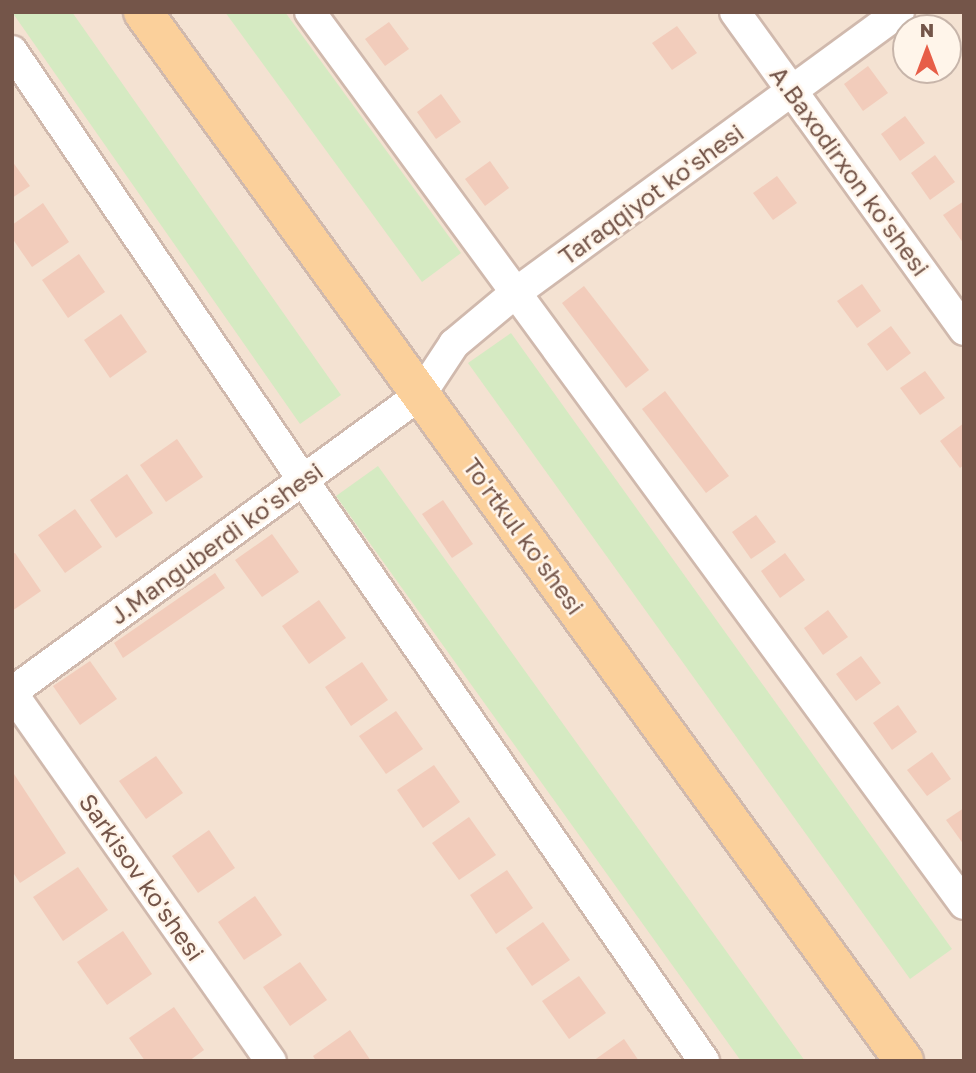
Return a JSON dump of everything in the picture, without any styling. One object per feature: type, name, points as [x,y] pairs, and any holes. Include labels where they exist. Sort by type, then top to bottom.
[{"type":"main road","name":"To'rtkul ko'shesi","points":[[143,12],[421,394],[890,1055]]},
{"type":"street","points":[[310,12],[514,294],[964,904]]},
{"type":"street","name":"A.Baxodirxon ko'shesi","points":[[735,12],[964,330]]},
{"type":"street","name":"Taraqqiyot ko'shesi","points":[[421,394],[454,344],[514,294],[899,12]]},
{"type":"street","points":[[12,51],[303,480],[704,1061]]},
{"type":"street","name":"J.Manguberdi ko'shesi","points":[[12,693],[421,394]]},
{"type":"street","name":"Sarkisov ko'shesi","points":[[12,693],[271,1061]]},
{"type":"shaded area","points":[[12,12],[964,12],[964,1061],[12,1061]]},
{"type":"green space","points":[[12,12],[72,12],[341,395],[300,424]]},
{"type":"green space","points":[[225,12],[285,12],[461,253],[422,282]]},
{"type":"green space","points":[[511,333],[952,949],[910,979],[468,363]]},
{"type":"green space","points":[[378,466],[805,1061],[741,1061],[336,496]]},
{"type":"building","points":[[389,22],[409,49],[385,66],[365,39]]},
{"type":"building","points":[[677,26],[697,53],[672,70],[652,43]]},
{"type":"building","points":[[868,66],[888,93],[863,111],[844,84]]},
{"type":"building","points":[[441,94],[461,122],[436,139],[417,112]]},
{"type":"building","points":[[905,116],[925,143],[900,161],[881,134]]},
{"type":"building","points":[[935,155],[955,182],[930,200],[911,173]]},
{"type":"building","points":[[12,161],[30,186],[12,198]]},
{"type":"building","points":[[490,161],[509,188],[485,206],[465,179]]},
{"type":"building","points":[[777,176],[797,203],[773,220],[753,193]]},
{"type":"building","points":[[964,201],[964,244],[943,215]]},
{"type":"building","points":[[43,203],[69,242],[32,267],[12,238],[12,225]]},
{"type":"building","points":[[79,254],[105,292],[68,318],[42,280]]},
{"type":"building","points":[[862,284],[881,311],[857,328],[837,301]]},
{"type":"building","points":[[584,286],[649,370],[626,388],[562,303]]},
{"type":"building","points":[[121,314],[147,352],[110,378],[84,340]]},
{"type":"building","points":[[891,326],[911,353],[887,371],[867,344]]},
{"type":"building","points":[[925,371],[945,398],[920,415],[900,388]]},
{"type":"building","points":[[665,391],[729,476],[706,493],[642,409]]},
{"type":"building","points":[[964,423],[964,465],[960,468],[940,441]]},
{"type":"building","points":[[177,439],[203,477],[166,502],[140,465]]},
{"type":"building","points":[[127,474],[153,513],[116,538],[90,500]]},
{"type":"building","points":[[443,500],[473,544],[452,558],[422,514]]},
{"type":"building","points":[[75,509],[102,547],[65,573],[38,535]]},
{"type":"building","points":[[756,515],[776,542],[751,559],[732,532]]},
{"type":"building","points":[[272,534],[299,572],[262,597],[235,560]]},
{"type":"building","points":[[15,553],[41,591],[12,611],[12,554]]},
{"type":"building","points":[[785,553],[805,580],[780,598],[761,571]]},
{"type":"building","points":[[215,573],[225,588],[123,658],[114,643]]},
{"type":"building","points":[[319,600],[346,638],[309,664],[282,626]]},
{"type":"building","points":[[828,610],[848,637],[823,655],[804,628]]},
{"type":"building","points":[[861,656],[881,683],[856,701],[836,674]]},
{"type":"building","points":[[90,661],[117,699],[80,725],[53,686]]},
{"type":"building","points":[[362,662],[388,700],[351,726],[325,687]]},
{"type":"building","points":[[898,705],[917,732],[892,750],[873,723]]},
{"type":"building","points":[[396,711],[423,749],[386,774],[359,736]]},
{"type":"building","points":[[932,752],[951,779],[927,796],[907,770]]},
{"type":"building","points":[[156,756],[183,793],[146,819],[119,781]]},
{"type":"building","points":[[434,765],[460,802],[423,828],[397,790]]},
{"type":"building","points":[[12,771],[66,853],[20,883],[12,871]]},
{"type":"building","points":[[964,808],[964,845],[946,820]]},
{"type":"building","points":[[469,817],[496,855],[459,880],[432,843]]},
{"type":"building","points":[[209,830],[235,868],[198,893],[172,856]]},
{"type":"building","points":[[78,867],[108,910],[63,941],[33,897]]},
{"type":"building","points":[[507,870],[533,908],[496,934],[470,895]]},
{"type":"building","points":[[255,896],[282,935],[244,960],[218,922]]},
{"type":"building","points":[[543,922],[570,960],[532,986],[506,948]]},
{"type":"building","points":[[123,931],[152,974],[107,1005],[77,962]]},
{"type":"building","points":[[300,962],[327,1000],[290,1026],[263,987]]},
{"type":"building","points":[[579,976],[606,1013],[569,1039],[542,1001]]},
{"type":"building","points":[[174,1007],[204,1050],[189,1061],[145,1061],[129,1038]]},
{"type":"building","points":[[350,1030],[371,1061],[316,1061],[313,1056]]},
{"type":"building","points":[[624,1039],[639,1061],[593,1061]]}]
